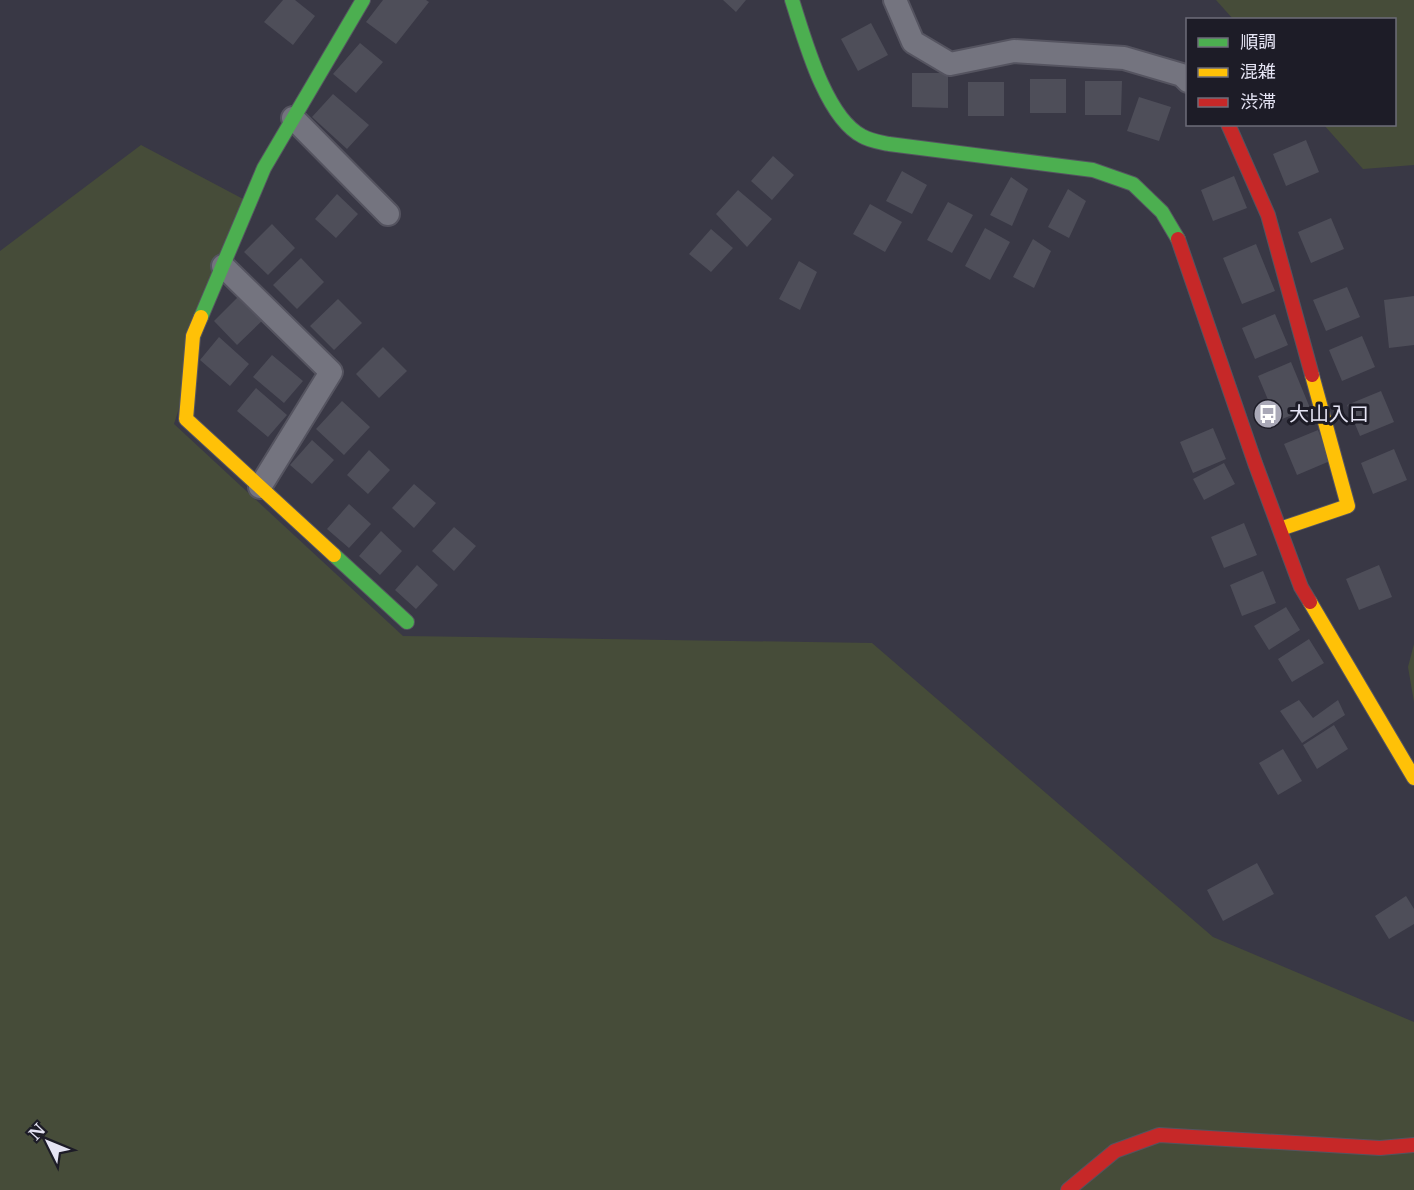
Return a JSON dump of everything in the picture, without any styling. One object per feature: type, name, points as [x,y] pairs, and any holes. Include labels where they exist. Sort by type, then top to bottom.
[{"type":"street","points":[[363,0],[264,168],[194,336],[186,419],[407,622]]},
{"type":"street","points":[[792,0],[824,91],[839,113],[859,135],[889,144],[1093,170],[1133,184],[1162,212],[1177,235],[1301,587],[1414,778]]},
{"type":"street","points":[[895,0],[913,42],[950,64],[1014,51],[1124,58],[1182,75],[1186,79]]},
{"type":"street","points":[[293,118],[388,214]]},
{"type":"street","points":[[1228,126],[1268,215],[1348,506],[1280,530]]},
{"type":"street","points":[[223,266],[331,372],[260,487]]},
{"type":"street","points":[[1068,1190],[1115,1150],[1159,1136],[1380,1148],[1414,1145]]},
{"type":"green space","points":[[1216,0],[1414,0],[1414,165],[1363,169],[1325,126],[1396,126],[1396,18],[1232,18]]},
{"type":"green space","points":[[141,145],[245,200],[174,424],[403,636],[872,643],[1213,937],[1414,1022],[1414,1190],[0,1190],[0,251]]},
{"type":"green space","points":[[1414,644],[1414,702],[1408,667]]},
{"type":"building","points":[[283,0],[295,0],[315,16],[293,45],[264,22]]},
{"type":"building","points":[[383,0],[426,0],[429,2],[396,44],[366,22]]},
{"type":"building","points":[[723,0],[746,0],[736,12]]},
{"type":"building","points":[[871,23],[888,55],[858,71],[841,39]]},
{"type":"building","points":[[360,43],[383,62],[356,93],[333,74]]},
{"type":"building","points":[[912,73],[948,73],[948,108],[912,107]]},
{"type":"building","points":[[1030,79],[1066,79],[1066,113],[1030,113]]},
{"type":"building","points":[[1085,81],[1122,81],[1121,115],[1085,115]]},
{"type":"building","points":[[968,82],[1004,82],[1004,116],[968,116]]},
{"type":"building","points":[[333,94],[369,125],[347,149],[312,117]]},
{"type":"building","points":[[1139,97],[1171,107],[1159,141],[1127,131]]},
{"type":"building","points":[[1306,140],[1319,172],[1286,186],[1273,154]]},
{"type":"building","points":[[773,156],[794,175],[772,200],[751,181]]},
{"type":"building","points":[[902,171],[927,185],[912,214],[886,201]]},
{"type":"building","points":[[1234,176],[1247,208],[1213,221],[1201,190]]},
{"type":"building","points":[[1011,177],[1028,189],[1012,226],[990,215]]},
{"type":"building","points":[[1068,189],[1086,201],[1069,238],[1048,227]]},
{"type":"building","points":[[738,190],[772,219],[747,247],[716,214]]},
{"type":"building","points":[[337,194],[358,214],[336,238],[315,219]]},
{"type":"building","points":[[948,202],[973,215],[952,253],[927,240]]},
{"type":"building","points":[[870,204],[902,222],[885,252],[853,234]]},
{"type":"building","points":[[1331,218],[1344,249],[1311,263],[1298,232]]},
{"type":"building","points":[[272,224],[295,248],[268,275],[244,252]]},
{"type":"building","points":[[985,228],[1010,242],[990,280],[965,266]]},
{"type":"building","points":[[711,229],[733,248],[711,272],[689,254]]},
{"type":"building","points":[[1033,239],[1051,251],[1034,288],[1013,277]]},
{"type":"building","points":[[1256,244],[1275,291],[1242,304],[1223,258]]},
{"type":"building","points":[[301,258],[324,282],[297,309],[273,285]]},
{"type":"building","points":[[799,261],[817,272],[800,310],[779,299]]},
{"type":"building","points":[[1347,287],[1360,317],[1326,331],[1313,300]]},
{"type":"building","points":[[241,294],[265,318],[237,345],[214,321]]},
{"type":"building","points":[[1414,296],[1414,345],[1389,348],[1384,300]]},
{"type":"building","points":[[338,299],[362,323],[334,350],[310,326]]},
{"type":"building","points":[[1275,314],[1288,345],[1255,359],[1242,328]]},
{"type":"building","points":[[1362,336],[1375,367],[1342,381],[1329,350]]},
{"type":"building","points":[[219,337],[249,364],[230,386],[200,360]]},
{"type":"building","points":[[383,347],[407,371],[379,398],[356,374]]},
{"type":"building","points":[[272,355],[303,381],[284,403],[253,377]]},
{"type":"building","points":[[1291,362],[1310,408],[1277,421],[1258,376]]},
{"type":"building","points":[[256,388],[287,415],[268,437],[237,411]]},
{"type":"building","points":[[1381,391],[1394,422],[1360,436],[1347,405]]},
{"type":"building","points":[[342,401],[370,427],[344,455],[316,429]]},
{"type":"building","points":[[1213,428],[1226,459],[1193,473],[1180,442]]},
{"type":"building","points":[[1318,430],[1330,461],[1297,475],[1284,444]]},
{"type":"building","points":[[312,440],[334,460],[312,484],[290,465]]},
{"type":"building","points":[[1394,449],[1407,480],[1373,494],[1361,463]]},
{"type":"building","points":[[369,450],[390,470],[368,494],[347,475]]},
{"type":"building","points":[[1224,463],[1235,484],[1204,500],[1193,479]]},
{"type":"building","points":[[414,484],[436,503],[414,528],[392,508]]},
{"type":"building","points":[[349,504],[371,524],[349,548],[327,529]]},
{"type":"building","points":[[1244,523],[1257,555],[1224,568],[1211,537]]},
{"type":"building","points":[[454,527],[476,546],[454,571],[432,551]]},
{"type":"building","points":[[381,531],[402,551],[380,575],[359,556]]},
{"type":"building","points":[[417,565],[438,585],[416,609],[395,590]]},
{"type":"building","points":[[1379,565],[1392,597],[1359,610],[1346,579]]},
{"type":"building","points":[[1263,571],[1276,603],[1242,616],[1230,585]]},
{"type":"building","points":[[1286,607],[1300,630],[1269,650],[1254,626]]},
{"type":"building","points":[[1309,639],[1324,663],[1292,682],[1278,659]]},
{"type":"building","points":[[1299,700],[1313,718],[1338,700],[1345,715],[1302,743],[1280,711]]},
{"type":"building","points":[[1334,725],[1348,749],[1317,769],[1303,745]]},
{"type":"building","points":[[1283,749],[1302,781],[1278,795],[1259,763]]},
{"type":"building","points":[[1257,863],[1274,894],[1223,921],[1207,890]]},
{"type":"building","points":[[1406,896],[1414,909],[1414,924],[1389,939],[1375,916]]},
{"type":"traffic: fast","points":[[201,317],[264,168],[363,0]]},
{"type":"traffic: fast","points":[[792,0],[810,54],[827,94],[837,112],[862,136],[889,144],[1093,170],[1133,184],[1162,212],[1178,239]]},
{"type":"traffic: fast","points":[[334,555],[407,622]]},
{"type":"traffic: slow","points":[[201,317],[193,336],[186,419],[334,555]]},
{"type":"traffic: slow","points":[[1280,529],[1348,506],[1312,375]]},
{"type":"traffic: slow","points":[[1310,602],[1414,778]]},
{"type":"traffic: jam","points":[[1229,126],[1268,215],[1312,375]]},
{"type":"traffic: jam","points":[[1178,239],[1255,463],[1301,587],[1310,602]]},
{"type":"traffic: jam","points":[[1068,1190],[1115,1151],[1159,1135],[1380,1148],[1414,1145]]},
{"type":"place","name":"大山入口","points":[[1268,414]]}]
